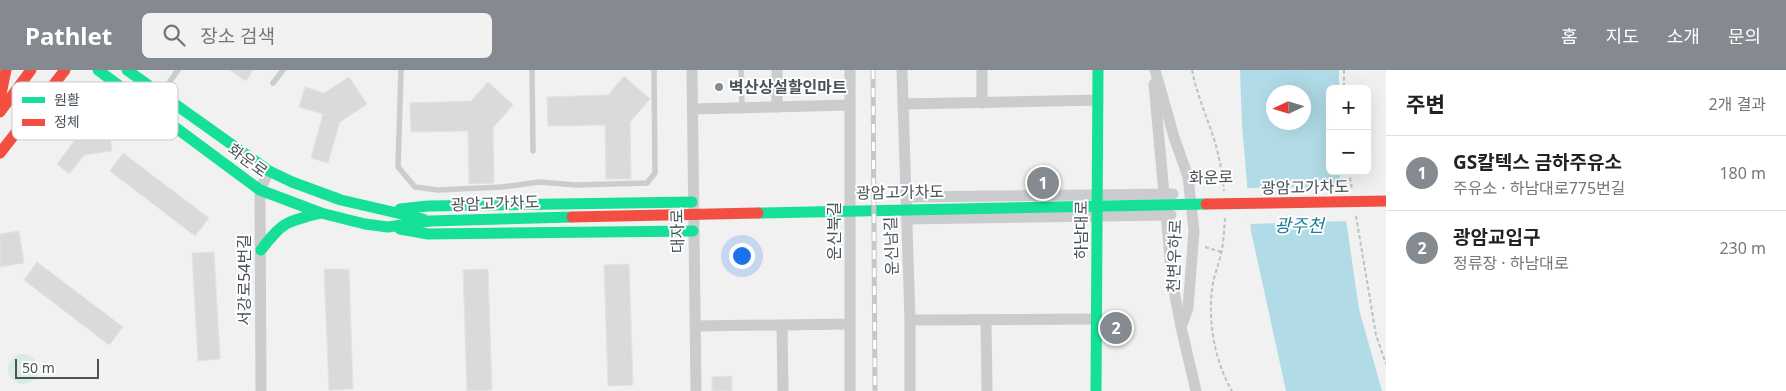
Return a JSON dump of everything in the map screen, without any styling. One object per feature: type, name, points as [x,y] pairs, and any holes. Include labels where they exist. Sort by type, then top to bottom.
[{"type":"street","points":[[0,98],[6,70]]},
{"type":"street","points":[[22,82],[31,70]]},
{"type":"street","points":[[56,82],[65,70]]},
{"type":"street","name":"화운로","points":[[98,70],[114,82]]},
{"type":"street","name":"화운로","points":[[127,70],[144,82]]},
{"type":"street","name":"대자로","points":[[692,70],[692,202],[696,391]]},
{"type":"street","points":[[777,70],[777,106]]},
{"type":"street","name":"운신북길","points":[[850,70],[850,391]]},
{"type":"street","name":"운신남길","points":[[902,70],[910,320],[910,391]]},
{"type":"street","points":[[982,70],[982,102]]},
{"type":"street","name":"하남대로","points":[[1096,391],[1098,70]]},
{"type":"street","name":"천변우하로","points":[[1154,70],[1169,194]]},
{"type":"street","name":"천변우하로","points":[[1154,70],[1188,177],[1194,231],[1188,308],[1181,327]]},
{"type":"street","points":[[0,112],[12,96]]},
{"type":"street","points":[[903,104],[1098,100]]},
{"type":"street","points":[[693,109],[850,105]]},
{"type":"street","name":"화운로","points":[[178,106],[250,159],[292,182],[341,200],[435,221]]},
{"type":"street","name":"화운로","points":[[178,129],[260,190],[321,212],[345,220],[388,227],[435,221]]},
{"type":"street","points":[[0,153],[12,138]]},
{"type":"street","name":"서강로54번길","points":[[261,391],[260,190],[269,171]]},
{"type":"street","name":"화운로","points":[[906,197],[1300,192],[1358,205]]},
{"type":"street","points":[[390,210],[428,206],[692,202]]},
{"type":"street","points":[[907,219],[1302,214],[1386,202]]},
{"type":"street","name":"광암고가차도","points":[[435,221],[885,209],[1358,205]]},
{"type":"street","points":[[261,250],[277,230],[289,221],[321,212]]},
{"type":"street","name":"천변우하로","points":[[1169,215],[1172,280],[1196,391]]},
{"type":"street","points":[[388,227],[428,234],[693,230]]},
{"type":"street","points":[[910,320],[1096,319]]},
{"type":"street","points":[[986,320],[986,391]]},
{"type":"street","points":[[695,326],[850,324]]},
{"type":"street","points":[[782,326],[783,391]]},
{"type":"lane","points":[[170,82],[178,70]]},
{"type":"lane","points":[[273,83],[284,70]]},
{"type":"lane","points":[[401,70],[398,167],[414,187],[438,190],[502,187],[539,182],[576,185],[647,184],[654,173],[654,70]]},
{"type":"lane","points":[[532,70],[532,151]]},
{"type":"lane","points":[[741,70],[742,107]]},
{"type":"path","points":[[1192,70],[1201,105],[1211,130],[1225,196]]},
{"type":"path","points":[[1344,70],[1344,85]]},
{"type":"path","points":[[1350,175],[1352,190]]},
{"type":"path","points":[[1358,205],[1376,335],[1386,364]]},
{"type":"path","points":[[1225,212],[1221,252],[1212,290],[1213,336],[1223,371],[1232,391]]},
{"type":"path","points":[[1193,242],[1221,252]]},
{"type":"green space","points":[[23,354],[29,355],[37,363],[37,375],[29,383],[23,384],[17,383],[9,375],[8,369],[9,363],[17,355]]},
{"type":"water","name":"광주천","points":[[1240,70],[1339,70],[1339,85],[1326,85],[1326,175],[1340,175],[1359,309],[1382,391],[1286,391],[1251,231],[1242,125]]},
{"type":"pier","points":[[1344,187],[1349,221],[1248,224],[1245,188]]},
{"type":"building","points":[[230,70],[253,70],[246,81]]},
{"type":"building","points":[[624,76],[650,99],[630,122],[631,179],[606,179],[605,125],[548,126],[547,97],[608,95]]},
{"type":"building","points":[[349,77],[367,104],[340,122],[328,163],[311,158],[323,114],[299,107],[305,87],[324,93]]},
{"type":"building","points":[[488,82],[513,105],[493,128],[494,183],[469,184],[468,131],[411,132],[410,103],[471,101]]},
{"type":"building","points":[[75,140],[110,140],[112,151],[84,155],[69,174],[57,164]]},
{"type":"building","points":[[123,153],[209,218],[195,236],[110,171]]},
{"type":"building","points":[[19,231],[24,263],[0,267],[0,234]]},
{"type":"building","points":[[214,252],[220,359],[198,361],[192,253]]},
{"type":"building","points":[[37,262],[123,327],[109,345],[24,280]]},
{"type":"building","points":[[629,264],[633,385],[608,386],[604,265]]},
{"type":"building","points":[[324,269],[349,269],[353,389],[329,390]]},
{"type":"building","points":[[488,269],[492,390],[467,391],[463,270]]},
{"type":"building","points":[[732,376],[732,391],[712,391],[712,377]]},
{"type":"railway","points":[[873,70],[875,391]]},
{"type":"traffic: fast","points":[[98,70],[114,82]]},
{"type":"traffic: fast","points":[[127,70],[144,82]]},
{"type":"traffic: fast","points":[[1096,391],[1098,70]]},
{"type":"traffic: fast","points":[[178,106],[269,171],[292,182],[341,200],[423,219]]},
{"type":"traffic: fast","points":[[178,129],[260,190],[321,213],[365,224],[388,227],[430,221],[572,217]]},
{"type":"traffic: fast","points":[[400,209],[428,206],[692,202]]},
{"type":"traffic: fast","points":[[758,213],[1206,204]]},
{"type":"traffic: fast","points":[[261,250],[275,233],[286,224],[300,218],[321,213]]},
{"type":"traffic: fast","points":[[400,229],[428,234],[693,231]]},
{"type":"traffic: jam","points":[[0,99],[6,70]]},
{"type":"traffic: jam","points":[[22,82],[31,70]]},
{"type":"traffic: jam","points":[[56,82],[65,70]]},
{"type":"traffic: jam","points":[[0,112],[12,96]]},
{"type":"traffic: jam","points":[[0,153],[12,138]]},
{"type":"traffic: jam","points":[[1206,204],[1386,201]]},
{"type":"traffic: jam","points":[[572,217],[758,213]]},
{"type":"place","name":"벽산상설할인마트","points":[[719,87]]},
{"type":"place","name":"GS칼텍스 금하주유소","points":[[1043,183]]},
{"type":"place","name":"광암교입구","points":[[1116,328]]}]
